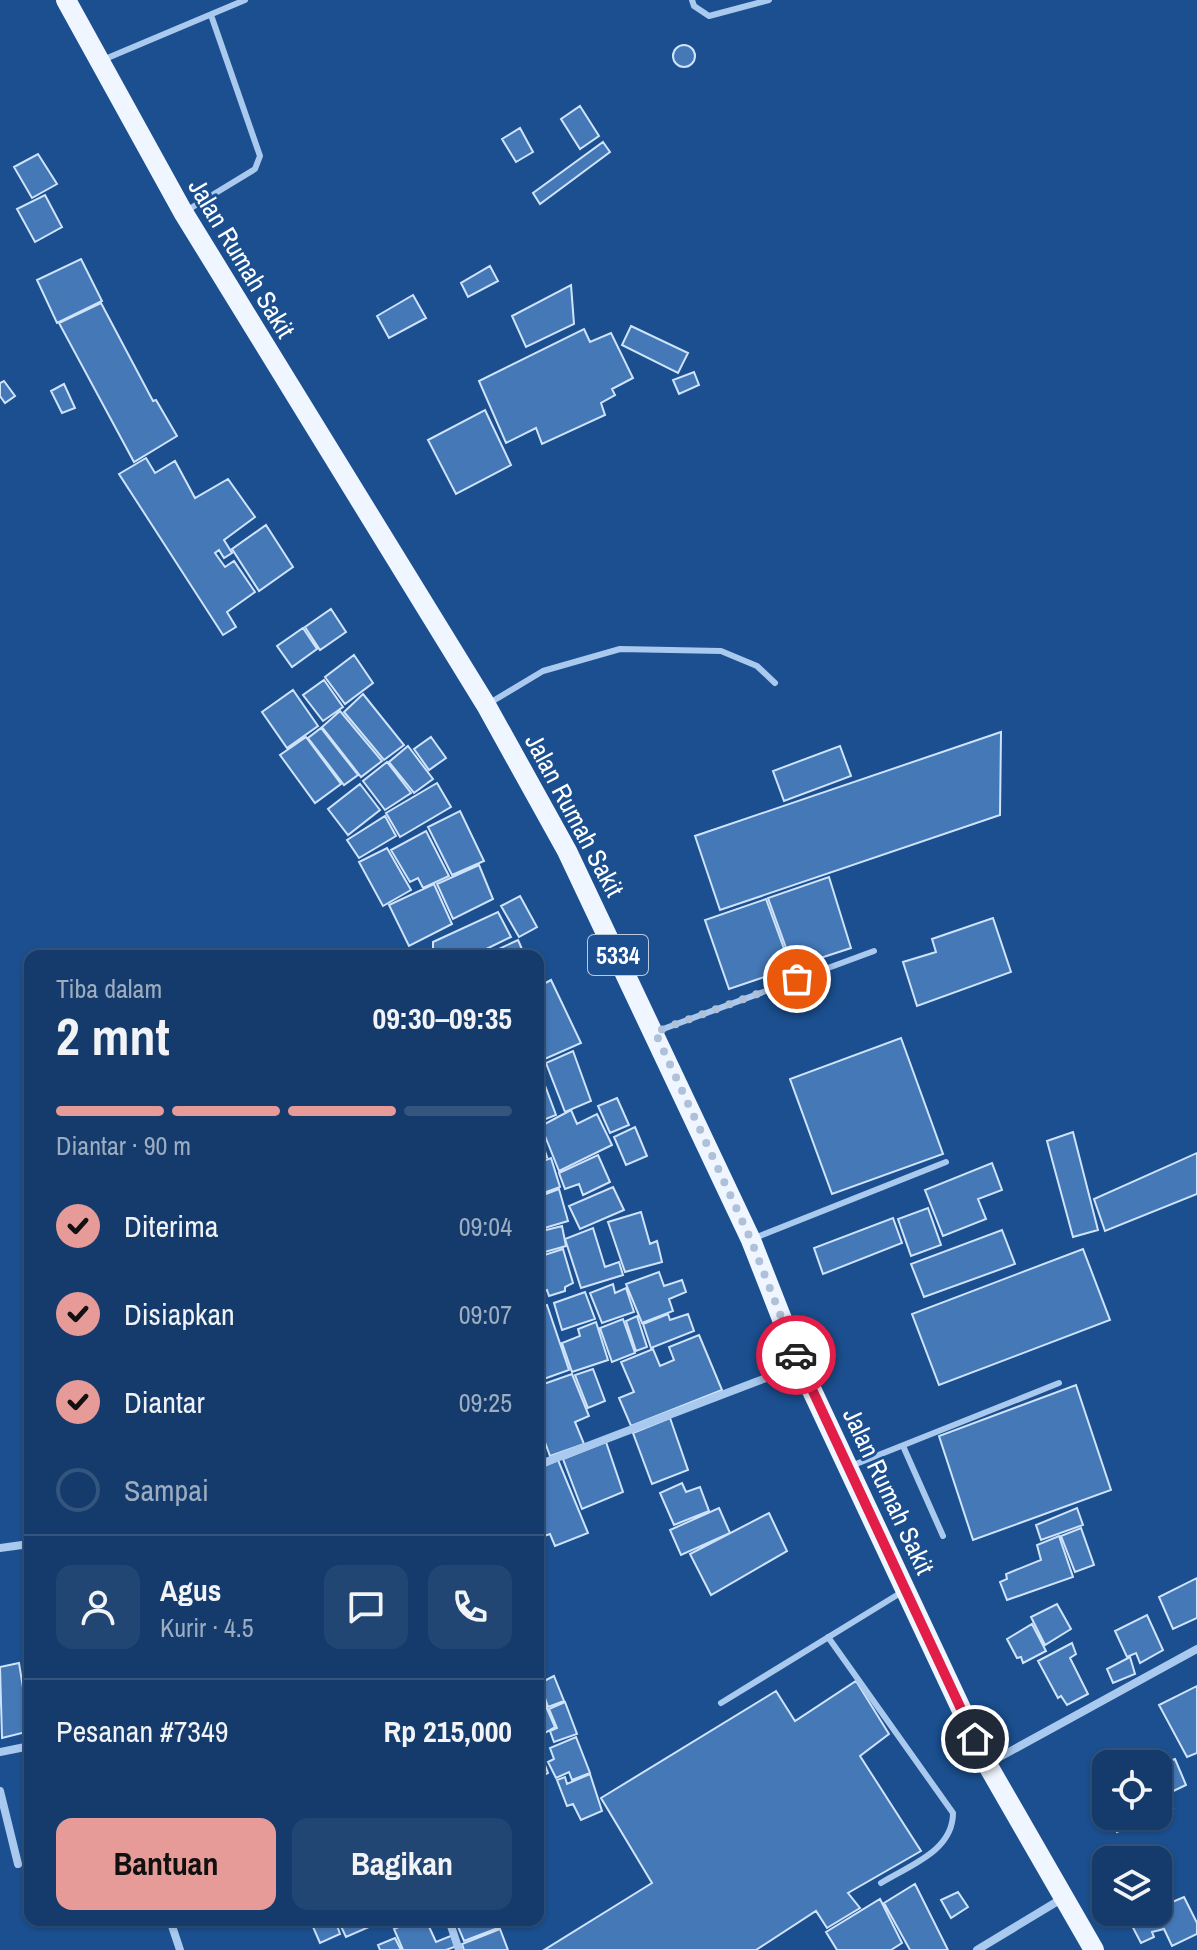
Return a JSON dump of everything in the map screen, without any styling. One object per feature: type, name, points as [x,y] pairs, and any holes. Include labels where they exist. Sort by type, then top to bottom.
[{"type":"main road","name":"Jalan Rumah Sakit","points":[[66,0],[183,212],[486,705],[567,851],[751,1240],[800,1365],[987,1764],[1094,1950]]},
{"type":"street","points":[[544,1463],[800,1365]]},
{"type":"street","points":[[0,1548],[22,1545]]},
{"type":"street","points":[[987,1764],[1197,1649]]},
{"type":"street","points":[[0,1752],[24,1747]]},
{"type":"street","points":[[0,1791],[18,1864]]},
{"type":"street","points":[[977,1950],[1064,1897]]},
{"type":"street","points":[[172,1926],[180,1950]]},
{"type":"street","points":[[451,1926],[459,1950]]},
{"type":"lane","points":[[99,62],[245,0]]},
{"type":"lane","points":[[692,0],[694,6],[709,16],[769,0]]},
{"type":"lane","points":[[183,212],[255,169],[260,156],[211,15]]},
{"type":"lane","points":[[486,705],[543,671],[620,649],[721,651],[757,666],[775,683]]},
{"type":"lane","points":[[655,1032],[874,951]]},
{"type":"lane","points":[[751,1240],[946,1162]]},
{"type":"lane","points":[[849,1467],[1059,1383]]},
{"type":"lane","points":[[903,1446],[943,1536]]},
{"type":"lane","points":[[721,1703],[906,1589]]},
{"type":"lane","points":[[828,1637],[953,1813],[953,1826],[943,1845],[881,1883]]},
{"type":"building","points":[[684,45],[695,56],[684,67],[673,56]]},
{"type":"building","points":[[580,106],[599,136],[580,149],[561,119]]},
{"type":"building","points":[[520,128],[533,152],[516,162],[502,139]]},
{"type":"building","points":[[603,142],[610,152],[540,204],[533,193]]},
{"type":"building","points":[[38,154],[57,184],[32,198],[14,167]]},
{"type":"building","points":[[45,195],[62,227],[35,242],[17,209]]},
{"type":"building","points":[[81,259],[102,301],[57,323],[37,280]]},
{"type":"building","points":[[490,266],[498,281],[468,297],[461,283]]},
{"type":"building","points":[[571,285],[574,324],[526,347],[512,316]]},
{"type":"building","points":[[413,295],[426,318],[389,338],[377,316]]},
{"type":"building","points":[[101,303],[153,401],[156,400],[177,436],[134,462],[59,323]]},
{"type":"building","points":[[631,326],[688,353],[678,373],[622,345]]},
{"type":"building","points":[[584,329],[590,342],[611,333],[633,378],[612,389],[615,395],[601,403],[605,415],[542,444],[536,428],[506,443],[479,381]]},
{"type":"building","points":[[694,372],[699,385],[679,394],[673,380]]},
{"type":"building","points":[[4,381],[15,396],[5,403],[0,396],[0,383]]},
{"type":"building","points":[[64,384],[75,408],[62,413],[51,391]]},
{"type":"building","points":[[485,410],[511,465],[456,494],[428,440]]},
{"type":"building","points":[[146,458],[155,473],[175,461],[195,498],[228,479],[255,517],[224,540],[232,553],[224,558],[219,550],[215,553],[225,567],[234,561],[255,592],[227,612],[236,627],[223,635],[119,474]]},
{"type":"building","points":[[266,525],[293,567],[259,591],[232,549]]},
{"type":"building","points":[[331,609],[346,632],[320,650],[305,627]]},
{"type":"building","points":[[303,628],[317,649],[292,667],[277,646]]},
{"type":"building","points":[[354,655],[373,683],[345,704],[325,677]]},
{"type":"building","points":[[324,680],[343,707],[323,721],[303,695]]},
{"type":"building","points":[[293,690],[318,726],[287,748],[262,712]]},
{"type":"building","points":[[363,694],[404,745],[384,760],[344,712]]},
{"type":"building","points":[[340,711],[382,761],[361,777],[322,727]]},
{"type":"building","points":[[321,728],[358,775],[344,785],[308,738]]},
{"type":"building","points":[[1001,732],[1000,815],[720,910],[695,836]]},
{"type":"building","points":[[306,737],[341,784],[315,803],[280,755]]},
{"type":"building","points":[[431,737],[446,758],[429,770],[414,749]]},
{"type":"building","points":[[408,746],[433,779],[414,793],[389,762]]},
{"type":"building","points":[[840,746],[851,776],[784,801],[773,771]]},
{"type":"building","points":[[387,762],[411,793],[385,810],[363,781]]},
{"type":"building","points":[[437,783],[451,807],[400,837],[386,813]]},
{"type":"building","points":[[360,784],[380,810],[348,835],[328,809]]},
{"type":"building","points":[[460,811],[484,861],[452,875],[428,827]]},
{"type":"building","points":[[385,816],[396,836],[359,858],[347,840]]},
{"type":"building","points":[[426,831],[449,876],[423,888],[418,878],[410,882],[391,850]]},
{"type":"building","points":[[387,848],[411,890],[383,906],[359,862]]},
{"type":"building","points":[[479,865],[493,899],[453,919],[437,884]]},
{"type":"building","points":[[829,877],[851,948],[793,967],[768,898]]},
{"type":"building","points":[[434,884],[452,924],[409,946],[389,905]]},
{"type":"building","points":[[520,896],[537,927],[519,937],[501,906]]},
{"type":"building","points":[[766,899],[791,968],[729,989],[705,920]]},
{"type":"building","points":[[498,912],[511,937],[484,950],[433,950],[433,942]]},
{"type":"building","points":[[993,918],[1011,972],[917,1006],[903,962],[936,952],[932,939]]},
{"type":"building","points":[[518,940],[522,950],[497,950]]},
{"type":"building","points":[[551,980],[581,1043],[544,1059],[544,984]]},
{"type":"building","points":[[901,1038],[943,1154],[832,1194],[790,1079]]},
{"type":"building","points":[[573,1051],[591,1101],[565,1112],[546,1063]]},
{"type":"building","points":[[544,1083],[556,1115],[544,1120]]},
{"type":"building","points":[[617,1098],[629,1125],[610,1133],[598,1106]]},
{"type":"building","points":[[571,1110],[577,1124],[597,1114],[612,1145],[559,1171],[544,1134],[544,1124]]},
{"type":"building","points":[[635,1127],[647,1156],[626,1165],[614,1137]]},
{"type":"building","points":[[1073,1132],[1098,1230],[1073,1237],[1047,1141]]},
{"type":"building","points":[[1197,1153],[1197,1194],[1105,1231],[1094,1199]]},
{"type":"building","points":[[598,1155],[610,1182],[583,1195],[579,1184],[565,1189],[559,1173]]},
{"type":"building","points":[[551,1158],[560,1187],[544,1193],[544,1161]]},
{"type":"building","points":[[992,1163],[1002,1190],[978,1199],[986,1219],[943,1236],[925,1190]]},
{"type":"building","points":[[613,1187],[624,1210],[580,1229],[569,1206]]},
{"type":"building","points":[[559,1189],[568,1221],[544,1228],[544,1195]]},
{"type":"building","points":[[928,1208],[941,1245],[911,1256],[898,1219]]},
{"type":"building","points":[[641,1212],[650,1244],[657,1241],[662,1262],[625,1272],[608,1222]]},
{"type":"building","points":[[893,1218],[902,1243],[823,1274],[814,1248]]},
{"type":"building","points":[[562,1226],[566,1246],[544,1252],[544,1230]]},
{"type":"building","points":[[593,1228],[605,1267],[619,1262],[623,1275],[581,1288],[565,1239]]},
{"type":"building","points":[[1002,1230],[1015,1264],[924,1297],[911,1264]]},
{"type":"building","points":[[563,1249],[573,1283],[565,1287],[565,1291],[549,1296],[547,1290],[544,1291],[544,1255]]},
{"type":"building","points":[[1083,1249],[1110,1320],[939,1385],[912,1314]]},
{"type":"building","points":[[659,1272],[664,1286],[682,1280],[686,1292],[669,1299],[673,1311],[642,1323],[626,1284]]},
{"type":"building","points":[[613,1284],[615,1293],[626,1288],[634,1312],[602,1323],[590,1293]]},
{"type":"building","points":[[585,1292],[595,1319],[562,1330],[554,1303]]},
{"type":"building","points":[[547,1305],[569,1370],[544,1379],[544,1306]]},
{"type":"building","points":[[668,1314],[670,1320],[688,1314],[694,1331],[651,1348],[643,1324]]},
{"type":"building","points":[[637,1316],[647,1347],[636,1351],[626,1321]]},
{"type":"building","points":[[623,1319],[635,1353],[612,1362],[600,1328]]},
{"type":"building","points":[[596,1322],[608,1360],[572,1372],[562,1343],[580,1336],[578,1329]]},
{"type":"building","points":[[699,1335],[722,1390],[631,1426],[619,1398],[634,1392],[621,1362],[653,1349],[660,1366],[674,1360],[669,1347]]},
{"type":"building","points":[[593,1369],[605,1401],[588,1408],[575,1375]]},
{"type":"building","points":[[572,1374],[589,1416],[575,1422],[584,1444],[550,1456],[544,1440],[544,1384]]},
{"type":"building","points":[[1076,1385],[1111,1490],[973,1540],[939,1436]]},
{"type":"building","points":[[670,1418],[688,1470],[652,1484],[633,1433]]},
{"type":"building","points":[[606,1442],[623,1492],[582,1509],[563,1459]]},
{"type":"building","points":[[558,1460],[588,1533],[555,1546],[550,1534],[544,1536],[544,1466]]},
{"type":"building","points":[[682,1483],[686,1492],[700,1487],[709,1511],[674,1525],[660,1493]]},
{"type":"building","points":[[719,1508],[730,1533],[681,1555],[670,1530]]},
{"type":"building","points":[[1077,1508],[1083,1525],[1041,1540],[1036,1525]]},
{"type":"building","points":[[769,1513],[787,1551],[711,1595],[690,1554]]},
{"type":"building","points":[[1081,1528],[1094,1565],[1075,1572],[1061,1536]]},
{"type":"building","points":[[1059,1536],[1073,1577],[1007,1600],[1000,1582],[1007,1579],[1006,1574],[1041,1560],[1037,1545]]},
{"type":"building","points":[[1197,1578],[1197,1618],[1173,1629],[1159,1597]]},
{"type":"building","points":[[1057,1604],[1071,1629],[1045,1645],[1031,1617]]},
{"type":"building","points":[[1147,1615],[1163,1650],[1140,1663],[1136,1653],[1127,1657],[1115,1631]]},
{"type":"building","points":[[1032,1624],[1046,1651],[1023,1663],[1007,1639]]},
{"type":"building","points":[[1072,1643],[1076,1654],[1070,1658],[1088,1694],[1067,1705],[1061,1696],[1058,1698],[1038,1661]]},
{"type":"building","points":[[1130,1657],[1135,1674],[1113,1683],[1107,1669]]},
{"type":"building","points":[[19,1663],[24,1694],[24,1732],[2,1738],[0,1667]]},
{"type":"building","points":[[554,1676],[564,1701],[548,1707],[544,1681]]},
{"type":"building","points":[[856,1681],[889,1734],[860,1756],[921,1851],[848,1893],[860,1908],[827,1928],[816,1911],[756,1950],[544,1950],[652,1883],[601,1798],[776,1691],[795,1721]]},
{"type":"building","points":[[1197,1686],[1197,1753],[1187,1757],[1159,1705]]},
{"type":"building","points":[[544,1702],[555,1727],[544,1733]]},
{"type":"building","points":[[565,1702],[577,1734],[554,1742],[550,1731],[557,1728],[549,1709]]},
{"type":"building","points":[[576,1737],[590,1773],[572,1780],[569,1772],[556,1778],[548,1762],[554,1759],[550,1748]]},
{"type":"building","points":[[1175,1759],[1186,1785],[1172,1792],[1172,1760]]},
{"type":"building","points":[[590,1774],[602,1811],[581,1820],[573,1804],[567,1806],[557,1780],[565,1777],[567,1784]]},
{"type":"building","points":[[915,1884],[948,1950],[910,1950],[884,1903]]},
{"type":"building","points":[[958,1892],[968,1907],[951,1918],[941,1900]]},
{"type":"building","points":[[1184,1897],[1197,1923],[1197,1934],[1172,1946],[1164,1929],[1152,1932],[1154,1937],[1141,1943],[1132,1926],[1172,1926],[1172,1902]]},
{"type":"building","points":[[880,1899],[902,1943],[891,1950],[837,1950],[826,1932]]},
{"type":"building","points":[[313,1926],[337,1926],[340,1934],[320,1943]]},
{"type":"building","points":[[341,1926],[369,1926],[369,1927],[346,1937]]},
{"type":"building","points":[[429,1926],[436,1942],[453,1935],[457,1946],[446,1950],[403,1950],[394,1929]]},
{"type":"building","points":[[458,1926],[497,1926],[498,1928],[464,1941]]},
{"type":"building","points":[[500,1929],[508,1950],[464,1950],[462,1944]]},
{"type":"building","points":[[395,1938],[401,1950],[380,1950],[378,1945]]},
{"type":"way so far","points":[[796,1355],[751,1240],[655,1032],[797,979]]},
{"type":"route","points":[[796,1355],[975,1739]]}]
